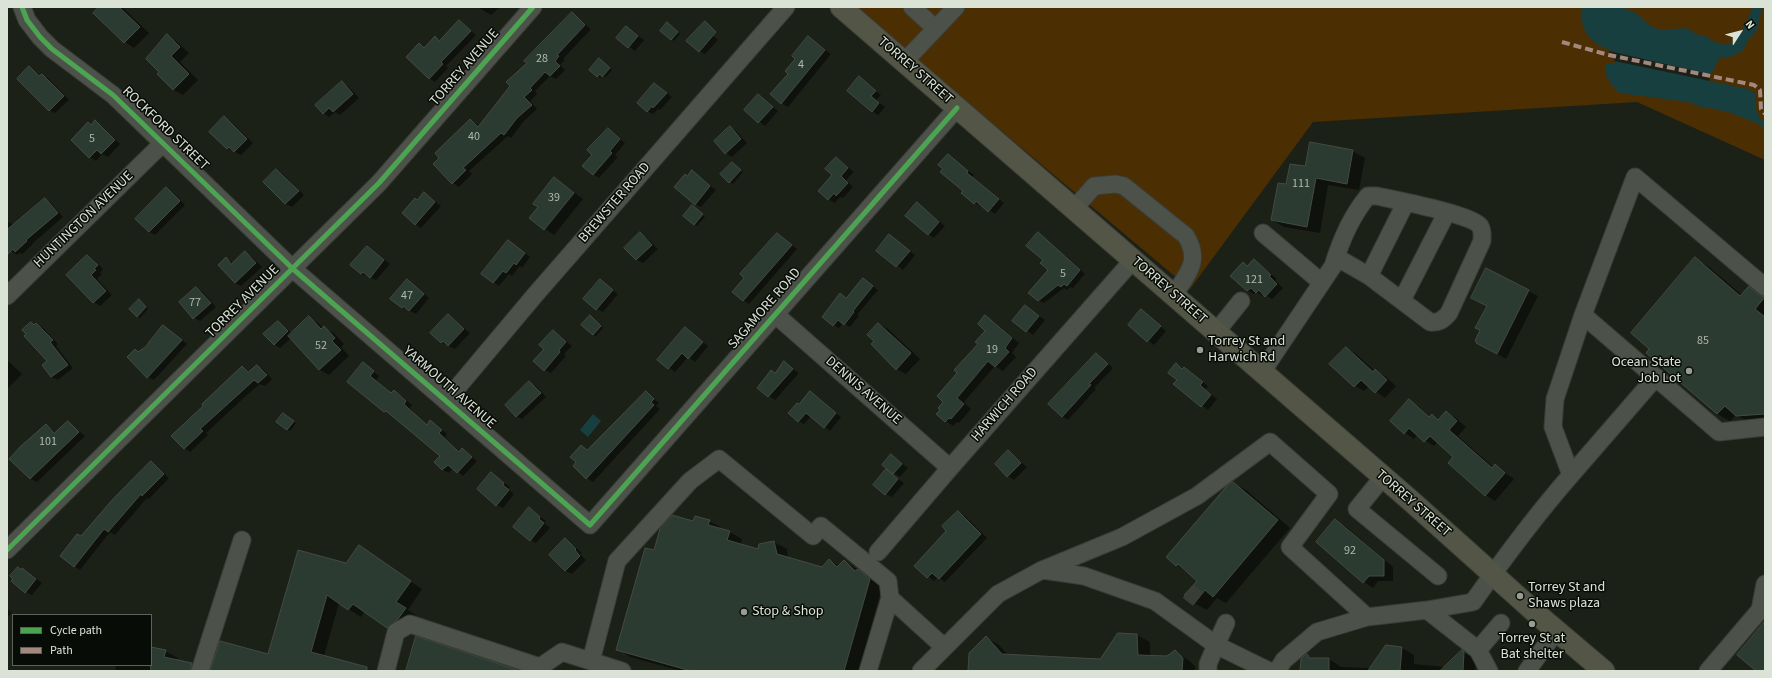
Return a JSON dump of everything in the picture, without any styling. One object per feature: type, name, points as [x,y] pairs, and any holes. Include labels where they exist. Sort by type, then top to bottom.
[{"type":"main road","name":"TORREY STREET","points":[[841,7],[1174,295],[1604,671]]},
{"type":"street","name":"ROCKFORD STREET","points":[[22,7],[27,20],[40,37],[52,49],[113,94],[162,144],[293,269]]},
{"type":"street","name":"TORREY AVENUE","points":[[7,550],[379,183],[533,7]]},
{"type":"street","name":"BREWSTER ROAD","points":[[446,401],[535,295],[786,7]]},
{"type":"street","points":[[912,7],[935,28]]},
{"type":"street","points":[[904,62],[956,7]]},
{"type":"street","name":"SAGAMORE ROAD","points":[[590,525],[957,108]]},
{"type":"street","name":"HUNTINGTON AVENUE","points":[[7,296],[162,144]]},
{"type":"street","points":[[1572,475],[1553,427],[1555,399],[1583,315],[1635,177],[1765,287]]},
{"type":"street","points":[[1074,209],[1094,186],[1116,184],[1124,186],[1186,236],[1191,244],[1194,255],[1189,271],[1174,295]]},
{"type":"street","points":[[1262,372],[1333,266],[1341,240],[1368,196],[1377,196],[1447,212],[1472,221],[1479,226],[1482,233],[1482,241],[1449,313],[1444,319],[1437,322],[1430,322],[1369,276],[1336,257]]},
{"type":"street","points":[[1369,276],[1406,202]]},
{"type":"street","points":[[1402,300],[1447,212]]},
{"type":"street","points":[[1263,233],[1321,282]]},
{"type":"street","name":"HARWICH ROAD","points":[[878,552],[1133,260]]},
{"type":"street","name":"YARMOUTH AVENUE","points":[[293,269],[590,525]]},
{"type":"street","points":[[1216,332],[1242,301]]},
{"type":"street","name":"DENNIS AVENUE","points":[[776,315],[950,468]]},
{"type":"street","points":[[1583,315],[1720,432],[1765,427]]},
{"type":"street","points":[[1277,671],[1284,660],[1317,632],[1367,617],[1426,610],[1473,602],[1544,506],[1656,377]]},
{"type":"street","points":[[921,671],[998,594],[1042,570],[1122,537],[1197,496],[1270,442],[1329,494],[1290,547],[1367,617]]},
{"type":"street","points":[[591,661],[617,561],[690,481],[718,458],[813,536],[821,526],[888,581],[890,598],[868,671]]},
{"type":"street","points":[[1383,477],[1357,509],[1438,576]]},
{"type":"street","points":[[200,671],[242,540]]},
{"type":"street","points":[[1042,570],[1084,576],[1155,601],[1216,645],[1269,671]]},
{"type":"street","points":[[1708,671],[1760,610],[1765,584]]},
{"type":"street","points":[[890,598],[944,647]]},
{"type":"street","points":[[1426,610],[1478,650],[1489,671]]},
{"type":"street","points":[[1208,671],[1208,664],[1226,623]]},
{"type":"street","points":[[1478,650],[1501,623]]},
{"type":"street","points":[[386,671],[396,632],[410,624],[539,669],[562,652],[622,671]]},
{"type":"street","points":[[1527,671],[1557,630]]},
{"type":"shaded area","points":[[858,7],[1765,7],[1765,160],[1637,102],[1313,122],[1190,289],[955,92]]},
{"type":"water","points":[[1582,7],[1623,8],[1636,13],[1655,28],[1666,30],[1683,28],[1691,30],[1698,35],[1705,36],[1718,43],[1727,44],[1738,36],[1753,7],[1762,7],[1757,31],[1746,43],[1744,50],[1730,57],[1720,57],[1712,73],[1709,74],[1710,81],[1748,89],[1755,93],[1756,109],[1761,122],[1757,123],[1728,112],[1704,108],[1688,102],[1620,93],[1607,78],[1605,68],[1606,63],[1614,63],[1617,61],[1617,53],[1601,47],[1589,37],[1585,31],[1581,16]]},
{"type":"water","points":[[593,414],[601,421],[588,437],[580,430]]},
{"type":"pier","points":[[1609,51],[1709,74],[1710,81],[1614,61],[1615,54],[1609,53]]},
{"type":"building","points":[[99,7],[119,7],[140,27],[124,43],[93,13]]},
{"type":"building","points":[[572,12],[585,25],[557,55],[559,56],[555,61],[560,66],[550,76],[545,72],[530,88],[532,90],[524,97],[532,105],[517,118],[504,135],[501,133],[463,168],[466,170],[452,184],[433,164],[439,158],[435,153],[470,119],[478,127],[510,86],[506,82],[527,63],[524,61]]},
{"type":"building","points":[[459,20],[471,31],[441,62],[443,64],[429,79],[406,57],[419,43],[424,48],[435,36],[439,41]]},
{"type":"building","points":[[705,21],[716,32],[699,52],[686,41]]},
{"type":"building","points":[[667,22],[678,32],[671,40],[660,31]]},
{"type":"building","points":[[626,26],[638,36],[628,48],[616,38]]},
{"type":"building","points":[[167,34],[180,47],[171,56],[189,74],[173,90],[157,74],[159,72],[146,59]]},
{"type":"building","points":[[808,36],[825,50],[781,104],[770,94],[788,74],[785,71],[795,59],[792,56]]},
{"type":"building","points":[[599,58],[610,68],[602,77],[600,74],[597,77],[589,70]]},
{"type":"building","points":[[29,66],[39,76],[42,74],[64,96],[49,111],[17,79]]},
{"type":"building","points":[[859,76],[876,91],[871,96],[879,103],[872,112],[847,91]]},
{"type":"building","points":[[342,81],[353,94],[333,112],[329,108],[323,114],[315,105]]},
{"type":"building","points":[[654,83],[667,93],[653,108],[652,106],[647,112],[637,103]]},
{"type":"building","points":[[758,94],[773,107],[758,123],[744,110]]},
{"type":"building","points":[[224,116],[247,139],[234,152],[229,147],[227,149],[209,132]]},
{"type":"building","points":[[95,120],[115,140],[101,154],[97,150],[89,158],[71,140],[88,122],[91,125]]},
{"type":"building","points":[[730,126],[741,139],[725,154],[714,141]]},
{"type":"building","points":[[608,128],[620,139],[610,151],[612,153],[593,175],[582,166],[592,155],[587,150]]},
{"type":"building","points":[[1310,142],[1353,150],[1347,184],[1316,178],[1307,227],[1271,220],[1278,183],[1286,184],[1290,164],[1305,166]]},
{"type":"building","points":[[948,154],[968,171],[967,173],[999,199],[988,212],[976,201],[974,204],[961,193],[963,191],[940,172],[943,169],[938,165]]},
{"type":"building","points":[[836,157],[848,168],[841,176],[848,183],[836,196],[834,193],[828,200],[818,191],[832,175],[825,169]]},
{"type":"building","points":[[732,162],[741,170],[729,183],[720,174]]},
{"type":"building","points":[[276,169],[299,191],[285,204],[263,182]]},
{"type":"building","points":[[692,170],[710,186],[695,205],[674,187],[685,174],[687,176]]},
{"type":"building","points":[[554,177],[574,193],[544,230],[529,218],[538,207],[533,204]]},
{"type":"building","points":[[166,187],[180,201],[149,232],[135,219]]},
{"type":"building","points":[[424,192],[435,202],[415,225],[402,213],[415,198],[417,200]]},
{"type":"building","points":[[45,198],[58,213],[26,240],[27,241],[15,252],[13,249],[7,255],[7,230]]},
{"type":"building","points":[[917,202],[939,222],[928,235],[905,216]]},
{"type":"building","points":[[692,205],[703,214],[694,225],[683,216]]},
{"type":"building","points":[[640,232],[652,245],[636,260],[624,248]]},
{"type":"building","points":[[1038,232],[1080,270],[1067,286],[1064,284],[1061,287],[1058,285],[1038,301],[1028,293],[1048,270],[1040,263],[1043,260],[1026,246]]},
{"type":"building","points":[[777,233],[792,245],[743,301],[732,292],[744,278],[740,274]]},
{"type":"building","points":[[889,234],[910,251],[896,267],[876,251]]},
{"type":"building","points":[[508,240],[525,253],[516,265],[514,263],[506,273],[503,271],[493,283],[481,274]]},
{"type":"building","points":[[367,246],[384,260],[370,278],[363,272],[361,274],[350,265]]},
{"type":"building","points":[[245,251],[256,263],[235,283],[218,265],[226,257],[231,264]]},
{"type":"building","points":[[87,255],[98,265],[94,269],[96,270],[91,275],[106,291],[93,303],[66,275]]},
{"type":"building","points":[[1695,257],[1740,296],[1749,286],[1759,295],[1765,297],[1755,309],[1765,317],[1765,414],[1736,416],[1725,406],[1717,414],[1646,353],[1649,349],[1631,333]]},
{"type":"building","points":[[1254,259],[1271,275],[1269,276],[1277,284],[1265,297],[1259,290],[1256,293],[1251,288],[1247,291],[1230,276],[1243,262],[1247,266]]},
{"type":"building","points":[[1486,268],[1529,290],[1497,354],[1476,343],[1477,342],[1475,341],[1480,330],[1475,328],[1487,306],[1471,298]]},
{"type":"building","points":[[863,278],[873,286],[844,325],[838,320],[833,326],[822,317],[840,293],[846,298]]},
{"type":"building","points":[[407,279],[424,294],[409,311],[403,306],[402,308],[390,299]]},
{"type":"building","points":[[600,279],[613,290],[596,310],[583,299]]},
{"type":"building","points":[[196,287],[211,303],[193,319],[179,302]]},
{"type":"building","points":[[139,299],[146,307],[137,317],[129,309]]},
{"type":"building","points":[[1025,305],[1039,316],[1026,332],[1012,321]]},
{"type":"building","points":[[1141,309],[1161,326],[1147,342],[1128,325]]},
{"type":"building","points":[[448,314],[464,329],[448,346],[443,341],[441,343],[430,333]]},
{"type":"building","points":[[590,315],[601,326],[593,335],[581,325]]},
{"type":"building","points":[[985,315],[1012,338],[1005,348],[1009,352],[995,367],[988,361],[957,398],[964,404],[951,419],[949,418],[945,422],[936,414],[940,410],[938,408],[943,402],[937,396],[957,373],[954,370],[978,344],[975,342],[985,331],[978,324]]},
{"type":"building","points":[[309,316],[321,329],[324,326],[335,338],[332,341],[341,350],[319,370],[288,336]]},
{"type":"building","points":[[278,321],[288,331],[274,345],[263,334]]},
{"type":"building","points":[[31,322],[34,325],[36,323],[53,340],[50,342],[68,365],[51,377],[42,365],[47,361],[24,336],[26,334],[22,330]]},
{"type":"building","points":[[878,323],[911,353],[896,370],[871,344],[874,341],[867,335]]},
{"type":"building","points":[[163,325],[182,340],[147,378],[127,357],[135,349],[138,352],[145,347]]},
{"type":"building","points":[[685,327],[703,342],[688,359],[682,353],[668,369],[657,360]]},
{"type":"building","points":[[553,330],[566,342],[559,350],[560,352],[544,371],[533,361],[544,349],[539,345]]},
{"type":"building","points":[[1346,347],[1373,372],[1375,369],[1387,380],[1375,393],[1361,380],[1354,387],[1329,364]]},
{"type":"building","points":[[1096,353],[1108,364],[1089,384],[1091,385],[1062,417],[1048,404]]},
{"type":"building","points":[[784,361],[793,369],[768,397],[757,388],[771,370],[775,373]]},
{"type":"building","points":[[363,362],[374,371],[370,376],[391,393],[394,390],[406,401],[404,404],[427,425],[430,420],[442,430],[439,433],[459,452],[462,448],[472,457],[457,473],[448,465],[442,470],[434,462],[440,456],[386,411],[384,412],[347,382]]},
{"type":"building","points":[[1176,363],[1182,369],[1184,367],[1203,382],[1200,385],[1211,395],[1201,407],[1173,384],[1177,380],[1168,373]]},
{"type":"building","points":[[257,365],[267,375],[258,383],[254,380],[200,429],[203,431],[184,449],[171,436],[242,366],[248,372]]},
{"type":"building","points":[[529,381],[541,393],[516,417],[505,405]]},
{"type":"building","points":[[646,391],[654,399],[651,402],[654,405],[586,479],[573,466],[576,462],[570,457],[581,445],[587,450]]},
{"type":"building","points":[[810,391],[836,413],[824,428],[806,413],[798,422],[788,413],[797,403],[799,404]]},
{"type":"building","points":[[1409,399],[1429,417],[1432,414],[1438,420],[1446,411],[1457,421],[1449,430],[1492,468],[1495,464],[1505,473],[1485,496],[1448,463],[1453,457],[1430,436],[1424,442],[1409,428],[1404,434],[1390,421]]},
{"type":"building","points":[[283,413],[294,421],[287,430],[276,422]]},
{"type":"building","points":[[68,421],[79,432],[30,479],[9,459],[46,424],[54,433]]},
{"type":"building","points":[[1008,450],[1021,463],[1007,477],[995,464]]},
{"type":"building","points":[[891,454],[902,464],[893,474],[882,465]]},
{"type":"building","points":[[151,461],[164,474],[142,496],[141,494],[108,532],[104,529],[74,567],[60,556],[77,534],[81,536],[113,499]]},
{"type":"building","points":[[886,469],[898,479],[885,495],[873,485]]},
{"type":"building","points":[[491,472],[504,483],[503,485],[509,490],[496,506],[477,489]]},
{"type":"building","points":[[1233,482],[1278,520],[1213,597],[1205,590],[1194,604],[1184,595],[1197,581],[1178,564],[1176,566],[1166,557],[1226,487]]},
{"type":"building","points":[[529,507],[544,523],[530,541],[513,527]]},
{"type":"building","points":[[958,511],[981,534],[939,579],[932,573],[927,578],[914,566],[946,531],[942,526]]},
{"type":"building","name":"Stop & Shop","points":[[672,515],[693,521],[695,516],[710,520],[708,525],[730,531],[727,540],[758,549],[759,544],[774,541],[777,554],[822,567],[829,559],[837,567],[844,560],[855,571],[858,569],[870,579],[844,671],[691,671],[616,650],[645,548],[654,550],[660,529]]},
{"type":"building","points":[[1335,519],[1384,560],[1384,576],[1369,576],[1363,583],[1316,542]]},
{"type":"building","points":[[565,538],[576,549],[575,550],[580,556],[565,571],[549,555]]},
{"type":"building","points":[[359,545],[411,581],[396,602],[406,608],[398,619],[387,628],[353,604],[348,610],[327,595],[311,652],[367,667],[367,671],[210,671],[220,641],[268,654],[298,550],[346,563]]},
{"type":"building","points":[[18,567],[21,570],[22,568],[36,579],[25,593],[11,581],[13,579],[10,576]]},
{"type":"building","points":[[1765,621],[1765,671],[1756,671],[1737,655]]},
{"type":"building","points":[[1118,633],[1137,634],[1138,655],[1167,656],[1175,650],[1183,658],[1182,671],[968,671],[969,653],[986,636],[1002,654],[1100,659]]},
{"type":"building","points":[[416,636],[520,671],[406,671]]},
{"type":"building","points":[[1386,645],[1402,647],[1400,671],[1368,671]]},
{"type":"building","points":[[152,647],[166,650],[164,657],[192,663],[190,671],[151,671]]},
{"type":"building","points":[[1462,650],[1464,652],[1463,671],[1440,671]]},
{"type":"building","points":[[1307,654],[1310,658],[1329,658],[1329,671],[1300,671],[1301,659]]},
{"type":"waterway","points":[[1757,121],[1761,122],[1765,127]]},
{"type":"tunnel","points":[[1188,591],[1198,599]]},
{"type":"marked path","points":[[1562,42],[1609,55],[1754,85],[1760,90],[1761,109],[1765,114]]},
{"type":"cycle path","points":[[22,7],[27,20],[40,37],[52,49],[113,95],[293,269],[590,525],[957,108]]},
{"type":"cycle path","points":[[7,550],[379,183],[533,7]]},
{"type":"place","name":"Torrey St and Harwich Rd","points":[[1200,350]]},
{"type":"place","name":"Ocean State Job Lot","points":[[1689,371]]},
{"type":"place","name":"Torrey St and Shaws plaza","points":[[1520,596]]},
{"type":"place","name":"Stop & Shop","points":[[744,612]]},
{"type":"place","name":"Torrey St at Bat shelter","points":[[1532,624]]}]
